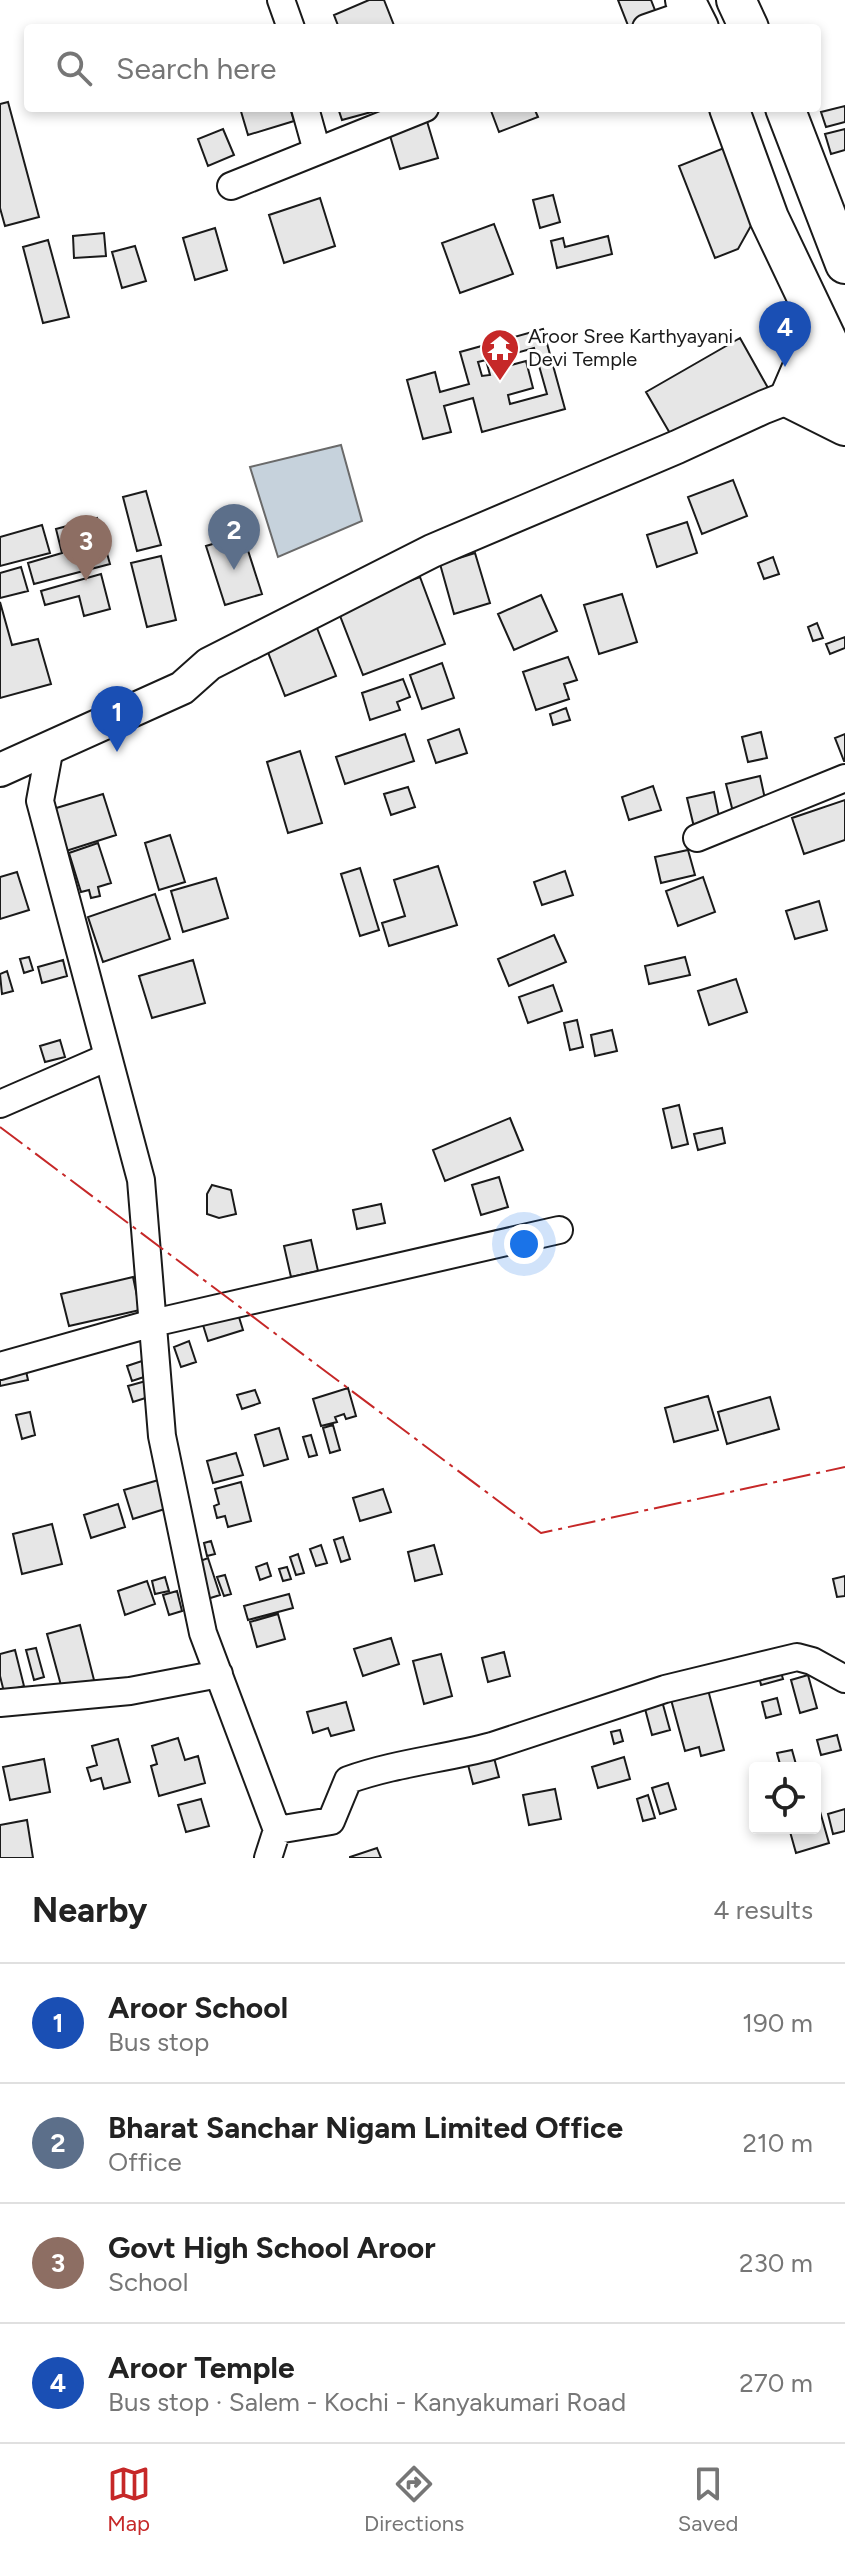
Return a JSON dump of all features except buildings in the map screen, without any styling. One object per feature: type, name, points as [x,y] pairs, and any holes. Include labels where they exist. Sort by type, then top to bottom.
[{"type":"highway","points":[[736,0],[747,24]]},
{"type":"highway","points":[[730,112],[769,218],[843,382]]},
{"type":"highway","points":[[787,112],[836,210],[845,264]]},
{"type":"highway","points":[[819,323],[789,398],[845,426]]},
{"type":"main road","points":[[0,770],[182,688],[209,664],[432,551],[789,398],[843,382]]},
{"type":"street","points":[[281,0],[290,24]]},
{"type":"street","points":[[658,24],[692,13]]},
{"type":"street","points":[[306,112],[317,151]]},
{"type":"street","points":[[231,186],[415,112]]},
{"type":"street","points":[[50,747],[40,801],[141,1180],[162,1436],[203,1633],[277,1830],[268,1858]]},
{"type":"street","points":[[697,838],[845,778]]},
{"type":"street","points":[[0,1104],[108,1057]]},
{"type":"street","points":[[0,1366],[153,1323],[559,1230]]},
{"type":"street","points":[[277,1830],[331,1821],[348,1780],[396,1765],[464,1754],[492,1746],[665,1689],[797,1657],[812,1661],[845,1679]]},
{"type":"street","points":[[0,1703],[130,1691],[219,1674]]},
{"type":"shaded area","points":[[341,445],[362,521],[278,557],[250,467]]},
{"type":"power","points":[[0,1127],[541,1533],[845,1467]]},
{"type":"place","name":"Aroor Temple","points":[[785,367]]},
{"type":"place","name":"Aroor Sree Karthyayani Devi Temple","points":[[500,382]]},
{"type":"place","name":"Bharat Sanchar Nigam Limited Office","points":[[234,570]]},
{"type":"place","name":"Govt High School Aroor","points":[[86,581]]},
{"type":"place","name":"Aroor School","points":[[117,752]]}]
